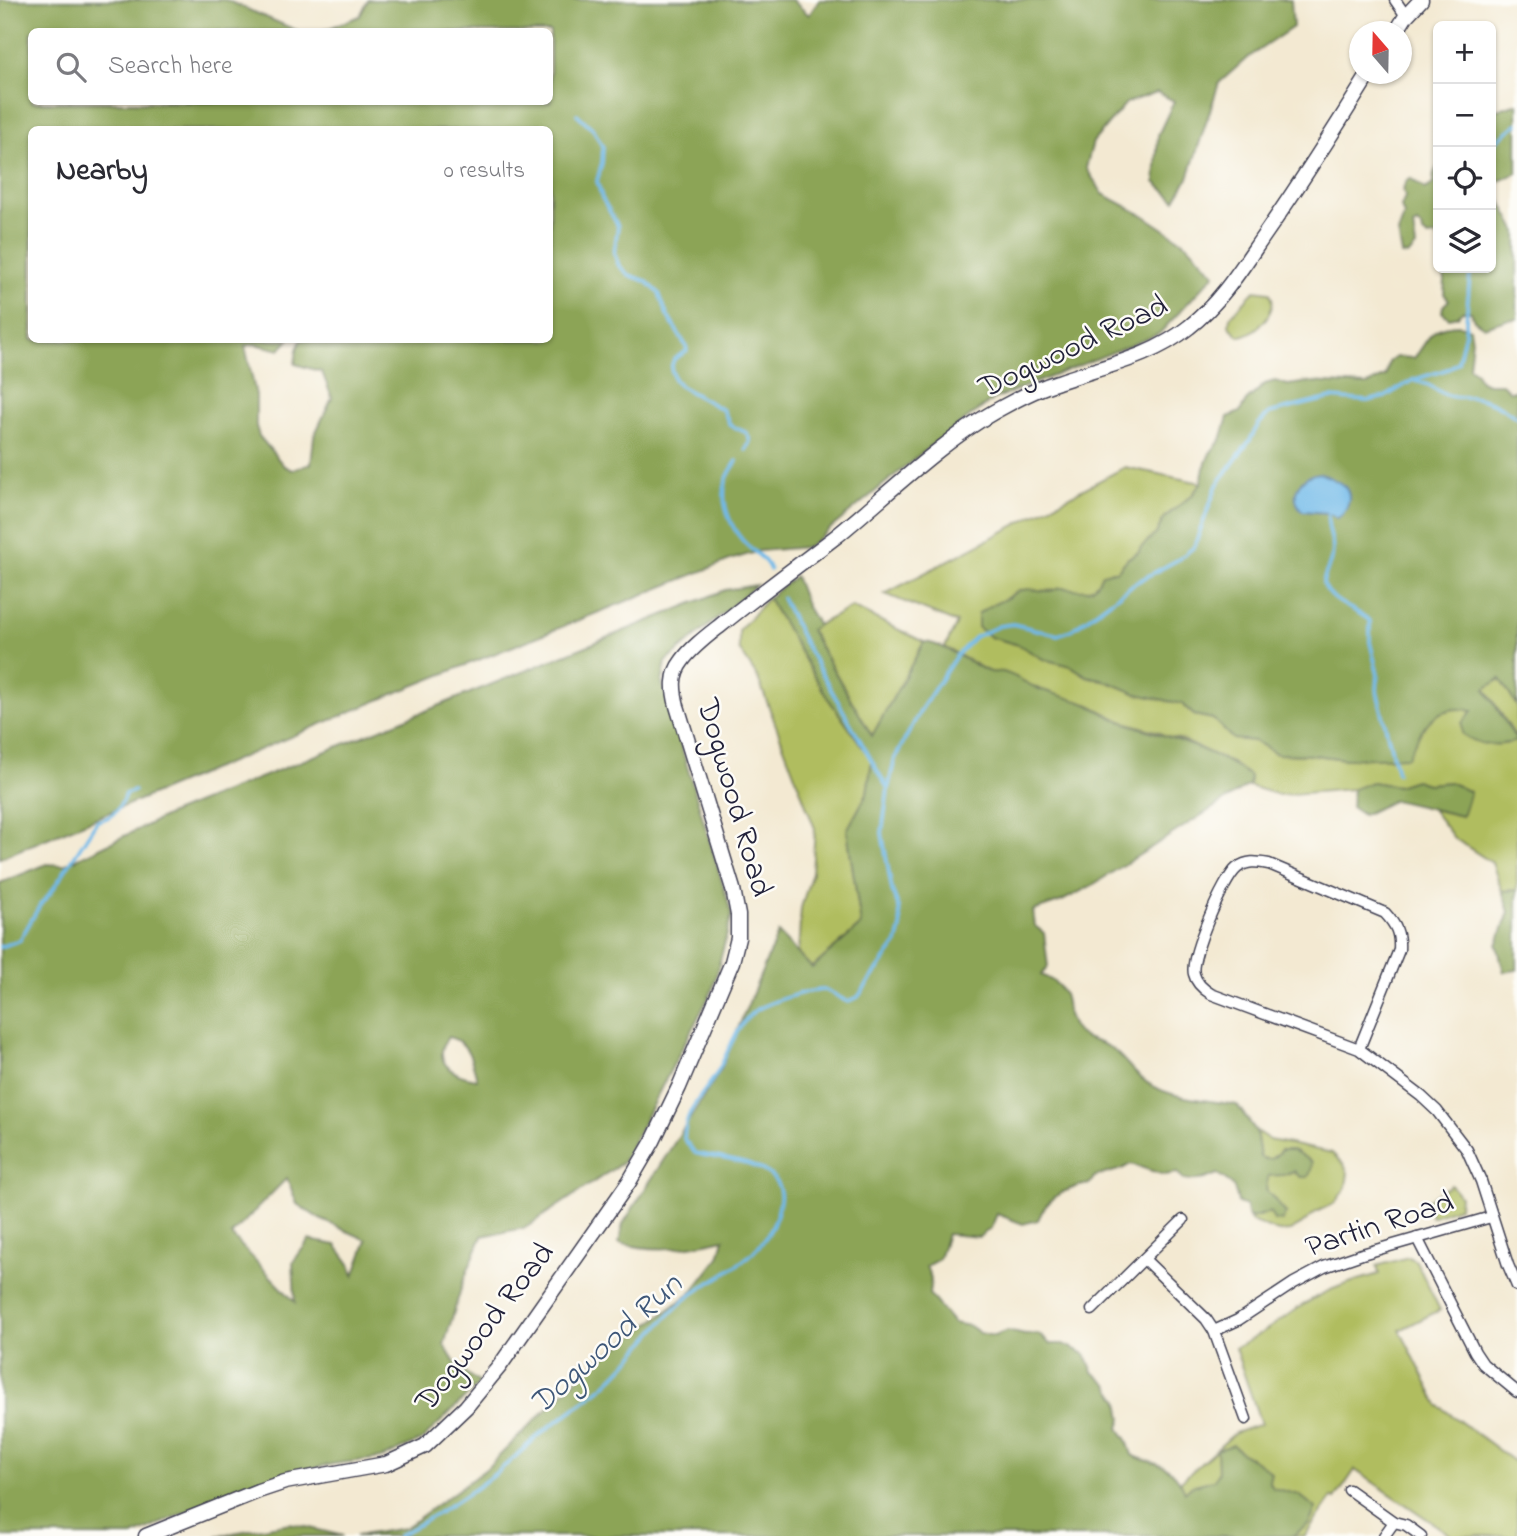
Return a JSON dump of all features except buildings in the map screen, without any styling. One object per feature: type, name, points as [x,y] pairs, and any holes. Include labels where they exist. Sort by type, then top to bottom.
[{"type":"street","points":[[1395,0],[1406,16]]},
{"type":"street","points":[[1403,21],[1421,0]]},
{"type":"street","name":"Dogwood Road","points":[[146,1536],[258,1490],[285,1482],[386,1464],[425,1446],[466,1407],[499,1367],[629,1182],[653,1141],[679,1087],[732,962],[738,938],[738,915],[725,857],[677,706],[673,688],[680,662],[691,649],[734,614],[957,438],[997,410],[1058,382],[1145,354],[1189,328],[1228,287],[1299,185],[1364,84]]},
{"type":"street","points":[[1359,1049],[1399,950],[1400,936],[1395,924],[1385,912],[1269,864],[1251,861],[1236,869],[1227,880],[1194,955],[1193,972],[1200,986],[1211,995],[1359,1049],[1422,1096],[1467,1150],[1481,1181],[1517,1286]]},
{"type":"street","name":"Partin Road","points":[[1214,1331],[1238,1320],[1294,1283],[1324,1267],[1492,1217]]},
{"type":"street","points":[[1092,1310],[1183,1220]]},
{"type":"street","points":[[1417,1238],[1475,1352],[1483,1364],[1517,1392]]},
{"type":"street","points":[[1144,1259],[1214,1331],[1245,1419]]},
{"type":"street","points":[[1349,1490],[1394,1522],[1406,1525],[1421,1536]]},
{"type":"street","points":[[1384,1536],[1394,1522]]},
{"type":"green space","points":[[0,0],[226,0],[291,28],[28,28],[28,105],[553,105],[553,28],[330,28],[360,16],[368,0],[792,0],[809,15],[819,0],[1291,0],[1293,27],[1246,59],[1219,83],[1188,178],[1175,200],[1155,182],[1158,135],[1174,101],[1157,92],[1126,103],[1093,142],[1086,168],[1103,194],[1143,215],[1188,245],[1215,274],[1159,334],[994,399],[929,447],[808,547],[759,551],[730,560],[398,692],[0,858]]},
{"type":"green space","points":[[1517,103],[1517,173],[1499,181],[1496,186],[1496,147],[1496,110]]},
{"type":"green space","points":[[1410,178],[1425,189],[1433,184],[1433,236],[1428,237],[1417,224],[1413,226],[1416,247],[1408,256],[1402,255],[1398,233],[1404,216],[1401,207],[1405,197],[1403,189]]},
{"type":"green space","points":[[1496,193],[1517,232],[1517,319],[1484,327],[1474,320],[1471,312],[1462,311],[1458,316],[1449,318],[1442,312],[1443,306],[1449,300],[1444,294],[1443,273],[1496,273]]},
{"type":"green space","points":[[1255,290],[1269,292],[1272,306],[1259,326],[1239,336],[1229,326],[1230,317]]},
{"type":"green space","points":[[1459,325],[1470,328],[1472,340],[1469,367],[1476,372],[1480,381],[1502,384],[1509,391],[1517,391],[1517,706],[1500,679],[1485,689],[1517,741],[1488,745],[1469,738],[1462,734],[1462,723],[1472,711],[1459,709],[1449,710],[1431,719],[1418,736],[1408,757],[1345,759],[1277,754],[1255,741],[1233,739],[1213,719],[1194,715],[1182,704],[1137,694],[1087,676],[1071,666],[1043,659],[1019,645],[990,637],[978,627],[978,614],[1018,591],[1089,589],[1094,587],[1102,574],[1118,570],[1156,534],[1164,518],[1192,495],[1201,483],[1210,453],[1221,440],[1228,417],[1240,412],[1246,401],[1265,384],[1275,381],[1288,385],[1309,382],[1367,385],[1386,376],[1389,362],[1396,357],[1414,358],[1431,334],[1441,328]]},
{"type":"green space","points":[[1125,467],[1201,483],[1192,495],[1164,518],[1156,534],[1140,552],[1128,558],[1118,571],[1111,571],[1091,589],[1078,592],[1068,589],[1014,593],[978,614],[978,627],[990,637],[1019,645],[1043,659],[1071,666],[1087,676],[1182,704],[1194,715],[1213,719],[1233,739],[1255,741],[1277,754],[1345,759],[1369,757],[1418,735],[1434,715],[1457,707],[1472,711],[1503,744],[1517,741],[1517,890],[1502,891],[1492,863],[1454,838],[1432,809],[1462,816],[1469,792],[1450,782],[1427,784],[1415,780],[1397,786],[1372,782],[1353,789],[1279,795],[1249,786],[1250,776],[1232,763],[1180,739],[1169,738],[1159,732],[1121,721],[1090,705],[1038,689],[1003,672],[991,673],[945,647],[957,623],[885,594]]},
{"type":"green space","points":[[795,576],[807,607],[818,625],[810,630],[872,736],[924,642],[957,654],[989,672],[1008,673],[1037,688],[1089,705],[1119,720],[1188,744],[1220,758],[1250,776],[1249,785],[1091,886],[1062,901],[1033,911],[1035,926],[1044,933],[1048,967],[1041,975],[1060,987],[1064,993],[1068,1015],[1079,1034],[1109,1047],[1140,1077],[1161,1090],[1237,1105],[1256,1131],[1260,1157],[1269,1159],[1281,1150],[1293,1150],[1312,1162],[1308,1177],[1300,1177],[1294,1171],[1268,1176],[1266,1190],[1286,1213],[1282,1221],[1274,1220],[1270,1212],[1251,1218],[1247,1214],[1246,1206],[1238,1203],[1232,1186],[1217,1174],[1200,1180],[1188,1180],[1178,1173],[1164,1175],[1131,1164],[1094,1177],[1090,1184],[1059,1194],[1047,1205],[1038,1220],[1023,1224],[997,1214],[991,1228],[979,1237],[947,1234],[939,1259],[926,1266],[931,1279],[929,1294],[953,1323],[970,1326],[980,1333],[994,1336],[1008,1331],[1025,1335],[1038,1334],[1050,1344],[1063,1344],[1085,1354],[1093,1372],[1108,1385],[1119,1401],[1122,1419],[1119,1428],[1132,1455],[1170,1470],[1185,1492],[1191,1486],[1214,1480],[1218,1472],[1217,1450],[1233,1445],[1262,1465],[1271,1473],[1269,1481],[1273,1488],[1299,1495],[1316,1508],[1309,1524],[1292,1536],[355,1536],[405,1528],[486,1469],[584,1372],[691,1293],[719,1257],[724,1239],[672,1248],[646,1248],[619,1243],[623,1224],[721,1069],[778,933],[812,968],[861,925],[847,830],[867,794],[872,760],[827,697],[768,598]]},
{"type":"green space","points":[[756,585],[666,662],[662,683],[732,915],[712,991],[622,1163],[525,1228],[482,1236],[463,1282],[444,1345],[459,1369],[480,1383],[422,1440],[382,1458],[333,1464],[285,1475],[199,1506],[133,1536],[0,1536],[0,883],[47,864],[64,865],[168,815],[725,590]],"holes":[[[448,1037],[465,1047],[477,1079],[460,1075],[447,1066],[442,1054]],[[287,1178],[297,1204],[320,1219],[367,1240],[354,1276],[350,1264],[336,1245],[309,1240],[293,1262],[295,1302],[231,1235]]]},
{"type":"green space","points":[[768,598],[827,697],[872,760],[867,793],[847,831],[861,925],[812,968],[798,953],[801,908],[812,872],[815,829],[758,678],[739,649],[739,630]]},
{"type":"green space","points":[[852,607],[924,642],[872,736],[810,629]]},
{"type":"green space","points":[[1500,679],[1517,706],[1517,739],[1485,688]]},
{"type":"green space","points":[[1415,780],[1427,784],[1450,782],[1470,792],[1462,816],[1394,800],[1363,815],[1351,807],[1353,789],[1372,782],[1397,786]]},
{"type":"green space","points":[[1517,890],[1517,970],[1504,972],[1497,945],[1509,912],[1502,891]]},
{"type":"green space","points":[[1256,1131],[1270,1140],[1332,1153],[1348,1173],[1346,1187],[1335,1203],[1316,1212],[1290,1231],[1278,1232],[1251,1221],[1247,1214],[1252,1218],[1271,1212],[1286,1213],[1266,1190],[1268,1175],[1283,1175],[1294,1171],[1281,1150],[1272,1158],[1260,1157]]},
{"type":"green space","points":[[1451,1185],[1460,1196],[1459,1207],[1431,1217],[1426,1201]]},
{"type":"green space","points":[[1408,1257],[1416,1261],[1440,1310],[1400,1330],[1438,1405],[1517,1464],[1517,1536],[1452,1536],[1355,1470],[1305,1536],[1138,1536],[1134,1523],[1235,1433],[1261,1424],[1235,1348],[1318,1296],[1379,1274],[1377,1266]]},
{"type":"green space","points":[[290,1523],[343,1536],[216,1536]]},
{"type":"water","points":[[1320,473],[1341,483],[1348,492],[1348,505],[1337,518],[1328,513],[1302,511],[1298,505],[1298,486],[1307,477]]},
{"type":"waterway","points":[[577,114],[593,129],[603,147],[597,181],[602,198],[618,226],[614,253],[619,266],[629,275],[646,281],[659,293],[667,315],[686,346],[687,351],[674,359],[671,368],[674,379],[680,386],[723,410],[730,425],[747,433],[750,441],[746,450]]},
{"type":"waterway","name":"Dogwood Run","points":[[1492,147],[1517,124]]},
{"type":"waterway","name":"Dogwood Run","points":[[398,1536],[484,1482],[600,1389],[679,1305],[748,1257],[770,1231],[780,1198],[774,1179],[755,1167],[695,1153],[684,1139],[687,1119],[717,1073],[737,1033],[752,1013],[776,1001],[817,990],[827,991],[848,1002],[858,997],[897,943],[901,928],[899,908],[892,890],[882,833],[888,789],[895,758],[922,708],[956,656],[975,637],[999,626],[1013,624],[1058,635],[1073,629],[1135,583],[1179,559],[1194,547],[1217,485],[1269,413],[1331,398],[1367,401],[1385,397],[1413,380],[1448,369],[1458,362],[1465,333],[1469,273]]},
{"type":"waterway","points":[[1416,381],[1450,396],[1477,398],[1489,402],[1517,418]]},
{"type":"waterway","points":[[737,461],[726,482],[724,494],[729,519],[738,534],[770,570]]},
{"type":"waterway","points":[[1328,513],[1333,549],[1323,583],[1338,601],[1370,621],[1370,642],[1378,675],[1377,691],[1397,773]]},
{"type":"waterway","points":[[782,598],[805,644],[888,789]]},
{"type":"waterway","points":[[0,947],[20,940],[40,905],[97,821],[112,815],[125,794],[134,791]]}]
